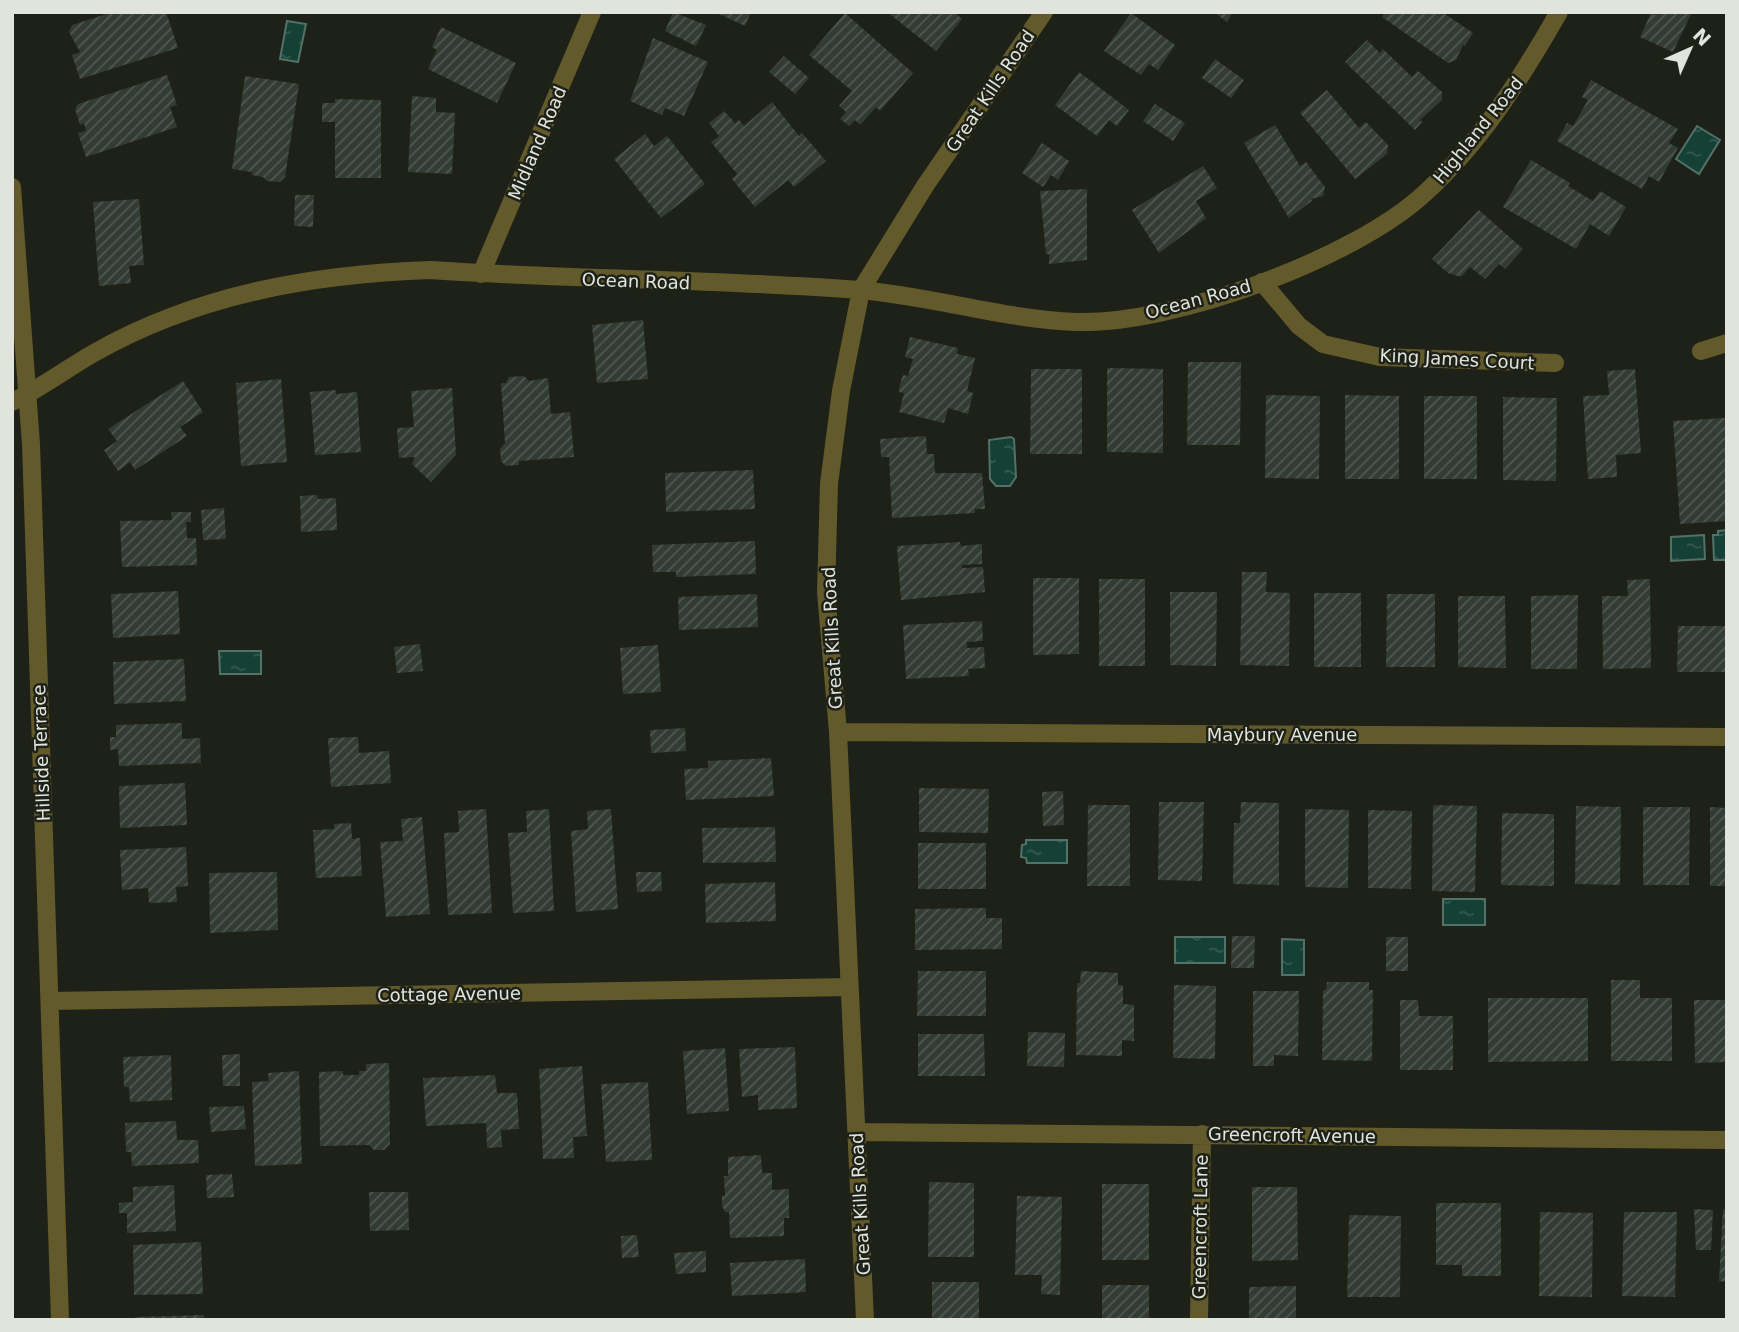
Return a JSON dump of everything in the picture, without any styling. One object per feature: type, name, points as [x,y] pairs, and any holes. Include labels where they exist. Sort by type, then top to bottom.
[{"type":"street","name":"Midland Road","points":[[481,274],[592,12]]},
{"type":"street","name":"Great Kills Road","points":[[865,1320],[838,732],[826,592],[829,484],[841,391],[862,290],[925,186],[1044,12]]},
{"type":"street","name":"Highland Road","points":[[1262,282],[1350,246],[1424,194],[1472,142],[1520,81],[1559,12]]},
{"type":"street","name":"Hillside Terrace","points":[[12,187],[50,1001],[60,1320]]},
{"type":"street","name":"Ocean Road","points":[[20,398],[95,352],[167,318],[239,294],[304,280],[365,272],[431,271],[862,290],[1005,316],[1079,322],[1150,314],[1218,298],[1262,282]]},
{"type":"street","name":"King James Court","points":[[1262,282],[1299,326],[1323,344],[1380,357],[1555,363]]},
{"type":"street","points":[[1701,351],[1727,343]]},
{"type":"street","name":"Maybury Avenue","points":[[838,732],[1727,737]]},
{"type":"street","name":"Cottage Avenue","points":[[50,1001],[849,987]]},
{"type":"street","name":"Greencroft Avenue","points":[[857,1132],[1727,1140]]},
{"type":"street","name":"Greencroft Lane","points":[[1199,1320],[1202,1134]]},
{"type":"water","points":[[287,21],[306,24],[298,62],[280,59]]},
{"type":"water","points":[[1697,126],[1720,140],[1699,174],[1676,159]]},
{"type":"water","points":[[1011,437],[1014,439],[1016,477],[1010,486],[996,486],[990,479],[989,440]]},
{"type":"water","points":[[1727,530],[1727,560],[1714,560],[1713,535]]},
{"type":"water","points":[[1704,535],[1705,559],[1671,561],[1671,537]]},
{"type":"water","points":[[219,651],[261,651],[261,674],[220,674]]},
{"type":"water","points":[[1026,840],[1067,840],[1067,863],[1027,863],[1026,858],[1021,857],[1022,845],[1026,844]]},
{"type":"water","points":[[1443,899],[1485,899],[1485,925],[1443,925]]},
{"type":"water","points":[[1175,937],[1225,937],[1225,963],[1175,963]]},
{"type":"water","points":[[1282,939],[1304,940],[1304,975],[1282,975]]},
{"type":"building","points":[[113,12],[166,12],[178,48],[80,79],[72,55],[80,52],[69,32],[72,25]]},
{"type":"building","points":[[673,12],[706,25],[696,46],[665,31]]},
{"type":"building","points":[[715,12],[751,12],[745,26]]},
{"type":"building","points":[[887,12],[954,12],[962,19],[936,51]]},
{"type":"building","points":[[1214,12],[1233,12],[1227,22]]},
{"type":"building","points":[[1385,12],[1442,12],[1473,33],[1456,60],[1448,63],[1382,17]]},
{"type":"building","points":[[1658,12],[1692,12],[1673,52],[1640,37],[1651,13],[1656,15]]},
{"type":"building","points":[[845,13],[913,73],[880,111],[876,107],[860,125],[855,120],[849,126],[840,119],[846,112],[839,106],[852,91],[809,55]]},
{"type":"building","points":[[1131,13],[1175,45],[1158,70],[1149,64],[1141,75],[1104,51]]},
{"type":"building","points":[[441,27],[516,63],[497,103],[428,69],[437,50],[432,47]]},
{"type":"building","points":[[653,38],[708,62],[684,116],[665,108],[662,115],[630,101]]},
{"type":"building","points":[[1367,40],[1380,53],[1383,49],[1412,77],[1418,71],[1442,92],[1442,100],[1420,120],[1422,122],[1415,130],[1345,62]]},
{"type":"building","points":[[784,56],[809,78],[795,94],[769,72]]},
{"type":"building","points":[[1215,59],[1244,80],[1231,98],[1202,78]]},
{"type":"building","points":[[1079,72],[1129,110],[1117,126],[1109,120],[1097,136],[1055,105]]},
{"type":"building","points":[[167,75],[177,105],[170,107],[177,127],[86,157],[78,133],[86,131],[84,123],[80,125],[75,109],[78,104]]},
{"type":"building","points":[[245,76],[299,84],[285,177],[280,182],[267,181],[263,177],[252,175],[252,172],[232,169]]},
{"type":"building","points":[[1591,80],[1678,129],[1669,143],[1678,148],[1659,182],[1649,176],[1642,189],[1557,141],[1567,123],[1573,126],[1588,100],[1582,97]]},
{"type":"building","points":[[1327,90],[1359,128],[1366,122],[1388,145],[1387,154],[1355,179],[1300,113]]},
{"type":"building","points":[[412,96],[436,98],[436,112],[455,113],[452,174],[408,172]]},
{"type":"building","points":[[335,99],[381,100],[381,178],[335,178],[335,122],[322,122],[322,103],[335,103]]},
{"type":"building","points":[[772,102],[799,136],[802,133],[826,161],[794,187],[788,180],[755,207],[732,179],[737,174],[711,142],[719,136],[709,123],[724,111],[735,123],[739,120],[744,126]]},
{"type":"building","points":[[1155,104],[1185,123],[1173,141],[1143,121]]},
{"type":"building","points":[[1275,125],[1300,166],[1306,162],[1325,187],[1323,196],[1311,199],[1312,201],[1289,218],[1244,143]]},
{"type":"building","points":[[645,134],[654,146],[667,136],[705,184],[661,218],[614,159]]},
{"type":"building","points":[[1042,143],[1069,161],[1058,180],[1051,175],[1043,187],[1022,173]]},
{"type":"building","points":[[1531,160],[1570,183],[1568,186],[1593,201],[1600,191],[1626,207],[1609,236],[1590,224],[1576,249],[1503,207]]},
{"type":"building","points":[[1203,166],[1217,188],[1196,201],[1206,218],[1159,253],[1132,210]]},
{"type":"building","points":[[1087,189],[1087,260],[1049,264],[1040,191]]},
{"type":"building","points":[[295,195],[314,195],[313,227],[294,226]]},
{"type":"building","points":[[139,199],[144,265],[129,266],[131,283],[99,286],[93,202]]},
{"type":"building","points":[[1479,210],[1523,249],[1505,269],[1499,264],[1485,279],[1470,267],[1461,277],[1448,273],[1432,259]]},
{"type":"building","points":[[643,320],[648,379],[597,383],[592,325]]},
{"type":"building","points":[[910,337],[958,348],[957,354],[975,358],[967,391],[973,393],[968,414],[948,408],[944,423],[899,412],[904,393],[899,392],[900,384],[903,375],[908,376],[913,359],[905,357]]},
{"type":"building","points":[[1188,362],[1241,362],[1240,445],[1187,445]]},
{"type":"building","points":[[1107,368],[1163,369],[1163,453],[1107,452]]},
{"type":"building","points":[[1031,369],[1082,369],[1082,454],[1030,454]]},
{"type":"building","points":[[1635,369],[1641,453],[1616,455],[1617,477],[1588,479],[1583,396],[1609,395],[1607,371]]},
{"type":"building","points":[[524,376],[529,381],[548,378],[551,414],[570,412],[574,457],[519,461],[519,465],[506,466],[501,461],[500,449],[505,443],[501,383],[506,383],[509,377]]},
{"type":"building","points":[[281,379],[287,462],[241,466],[236,383]]},
{"type":"building","points":[[183,381],[203,412],[180,427],[187,436],[135,470],[130,462],[118,471],[104,450],[117,441],[108,429]]},
{"type":"building","points":[[452,388],[456,455],[431,482],[412,464],[415,457],[399,458],[397,428],[414,427],[411,391]]},
{"type":"building","points":[[336,390],[336,394],[357,392],[361,452],[315,455],[310,392]]},
{"type":"building","points":[[1266,395],[1320,396],[1319,479],[1265,478]]},
{"type":"building","points":[[1345,395],[1399,396],[1399,479],[1345,479]]},
{"type":"building","points":[[1424,396],[1477,396],[1477,479],[1424,479]]},
{"type":"building","points":[[1503,397],[1557,398],[1556,481],[1503,480]]},
{"type":"building","points":[[1726,418],[1727,521],[1680,524],[1673,421]]},
{"type":"building","points":[[926,436],[927,454],[934,454],[935,473],[982,473],[985,509],[975,509],[975,513],[892,518],[889,457],[881,457],[880,439]]},
{"type":"building","points":[[753,470],[755,509],[666,512],[665,473]]},
{"type":"building","points":[[317,495],[318,499],[336,498],[337,530],[301,532],[300,496]]},
{"type":"building","points":[[224,508],[226,539],[203,540],[201,510]]},
{"type":"building","points":[[171,512],[191,512],[191,522],[186,522],[187,538],[196,538],[197,565],[122,567],[120,521],[172,520]]},
{"type":"building","points":[[755,541],[756,574],[676,577],[676,572],[653,572],[652,545]]},
{"type":"building","points":[[960,542],[961,546],[982,544],[982,564],[962,565],[962,568],[983,567],[985,592],[901,600],[897,546]]},
{"type":"building","points":[[1242,572],[1267,572],[1266,592],[1290,593],[1289,666],[1240,665]]},
{"type":"building","points":[[1033,578],[1079,578],[1079,654],[1033,655]]},
{"type":"building","points":[[1099,579],[1145,579],[1145,666],[1099,666]]},
{"type":"building","points":[[1650,579],[1651,668],[1603,669],[1602,596],[1628,596],[1627,580]]},
{"type":"building","points":[[178,591],[180,634],[113,638],[111,594]]},
{"type":"building","points":[[1170,592],[1217,592],[1216,666],[1170,665]]},
{"type":"building","points":[[1314,593],[1361,593],[1361,667],[1314,667]]},
{"type":"building","points":[[757,594],[758,627],[679,630],[678,597]]},
{"type":"building","points":[[1387,594],[1435,594],[1435,667],[1386,667]]},
{"type":"building","points":[[1578,595],[1577,669],[1531,669],[1531,596]]},
{"type":"building","points":[[1458,596],[1505,596],[1506,668],[1458,667]]},
{"type":"building","points":[[982,621],[983,641],[967,642],[967,648],[984,647],[985,668],[968,669],[969,676],[906,679],[903,625]]},
{"type":"building","points":[[1678,626],[1727,626],[1727,672],[1677,672]]},
{"type":"building","points":[[420,644],[423,671],[397,673],[394,647]]},
{"type":"building","points":[[658,645],[661,692],[623,694],[620,648]]},
{"type":"building","points":[[184,659],[186,701],[114,704],[113,662]]},
{"type":"building","points":[[182,723],[182,739],[200,738],[201,763],[119,766],[118,749],[110,750],[110,737],[116,737],[116,725]]},
{"type":"building","points":[[685,728],[686,751],[651,753],[650,730]]},
{"type":"building","points":[[358,737],[359,753],[389,751],[391,783],[331,787],[328,738]]},
{"type":"building","points":[[771,758],[774,796],[686,800],[684,769],[708,768],[708,761]]},
{"type":"building","points":[[185,783],[187,825],[120,828],[119,786]]},
{"type":"building","points":[[919,788],[989,789],[988,833],[919,832]]},
{"type":"building","points":[[1063,791],[1064,825],[1043,826],[1042,792]]},
{"type":"building","points":[[1159,802],[1204,802],[1202,881],[1158,880]]},
{"type":"building","points":[[1241,802],[1279,803],[1279,885],[1233,884],[1234,823],[1240,823]]},
{"type":"building","points":[[1088,805],[1130,805],[1130,886],[1087,886]]},
{"type":"building","points":[[1433,805],[1477,806],[1475,892],[1432,891]]},
{"type":"building","points":[[1576,806],[1621,807],[1620,885],[1575,884]]},
{"type":"building","points":[[1643,807],[1690,807],[1689,885],[1643,885]]},
{"type":"building","points":[[1710,807],[1727,808],[1727,886],[1710,886]]},
{"type":"building","points":[[486,809],[492,913],[448,915],[444,833],[459,832],[458,811]]},
{"type":"building","points":[[549,809],[554,911],[513,913],[508,833],[527,832],[526,811]]},
{"type":"building","points":[[611,809],[618,909],[576,912],[571,831],[588,829],[587,811]]},
{"type":"building","points":[[1305,809],[1349,810],[1348,888],[1305,887]]},
{"type":"building","points":[[1368,810],[1412,811],[1411,889],[1368,888]]},
{"type":"building","points":[[1502,813],[1554,814],[1554,886],[1501,885]]},
{"type":"building","points":[[422,817],[430,914],[386,917],[380,842],[403,841],[401,819]]},
{"type":"building","points":[[351,823],[352,839],[360,838],[362,876],[316,878],[313,830],[334,829],[334,824]]},
{"type":"building","points":[[775,827],[776,862],[703,863],[702,828]]},
{"type":"building","points":[[918,843],[986,843],[986,889],[918,889]]},
{"type":"building","points":[[186,847],[188,886],[176,887],[177,902],[149,903],[148,888],[122,890],[120,850]]},
{"type":"building","points":[[277,872],[278,930],[210,933],[209,873]]},
{"type":"building","points":[[636,872],[661,872],[662,891],[637,892]]},
{"type":"building","points":[[775,882],[776,921],[706,923],[705,884]]},
{"type":"building","points":[[986,908],[986,918],[1002,918],[1002,949],[915,950],[915,909]]},
{"type":"building","points":[[1232,936],[1255,936],[1254,968],[1231,968]]},
{"type":"building","points":[[1386,937],[1408,937],[1408,971],[1386,971]]},
{"type":"building","points":[[918,971],[986,971],[986,1016],[917,1016]]},
{"type":"building","points":[[1081,971],[1118,973],[1118,985],[1123,985],[1123,1004],[1134,1005],[1134,1041],[1122,1040],[1122,1056],[1076,1055],[1077,983],[1080,983]]},
{"type":"building","points":[[1611,980],[1640,980],[1640,998],[1672,998],[1672,1061],[1611,1061]]},
{"type":"building","points":[[1327,982],[1369,982],[1369,990],[1373,990],[1372,1061],[1322,1060],[1323,990],[1326,990]]},
{"type":"building","points":[[1174,985],[1216,986],[1215,1059],[1173,1058]]},
{"type":"building","points":[[1253,991],[1299,991],[1298,1056],[1274,1055],[1274,1066],[1253,1066]]},
{"type":"building","points":[[1488,998],[1588,998],[1588,1061],[1488,1062]]},
{"type":"building","points":[[1400,1000],[1418,1000],[1419,1016],[1453,1016],[1453,1070],[1400,1070]]},
{"type":"building","points":[[1694,1000],[1727,1000],[1727,1062],[1695,1063]]},
{"type":"building","points":[[1028,1032],[1065,1033],[1064,1067],[1027,1066]]},
{"type":"building","points":[[918,1034],[984,1034],[985,1076],[918,1076]]},
{"type":"building","points":[[795,1047],[797,1108],[758,1110],[758,1095],[742,1097],[739,1049]]},
{"type":"building","points":[[725,1048],[729,1111],[687,1114],[683,1051]]},
{"type":"building","points":[[240,1054],[240,1086],[223,1086],[222,1055]]},
{"type":"building","points":[[171,1055],[172,1100],[130,1102],[129,1087],[124,1087],[123,1057]]},
{"type":"building","points":[[389,1063],[390,1144],[384,1150],[374,1150],[369,1145],[320,1146],[319,1072],[343,1071],[343,1075],[359,1075],[359,1071],[366,1071],[366,1064]]},
{"type":"building","points":[[582,1066],[587,1136],[573,1137],[574,1158],[543,1159],[539,1069]]},
{"type":"building","points":[[299,1071],[302,1164],[255,1166],[252,1082],[269,1081],[268,1073]]},
{"type":"building","points":[[495,1075],[497,1093],[517,1093],[519,1129],[501,1130],[502,1147],[487,1148],[486,1123],[426,1126],[423,1078]]},
{"type":"building","points":[[648,1082],[652,1160],[606,1162],[601,1084]]},
{"type":"building","points":[[244,1106],[246,1129],[211,1132],[209,1107]]},
{"type":"building","points":[[176,1121],[177,1140],[198,1140],[199,1163],[132,1166],[131,1152],[126,1152],[125,1123]]},
{"type":"building","points":[[761,1155],[762,1173],[772,1173],[772,1190],[789,1189],[789,1218],[784,1218],[784,1236],[730,1238],[729,1212],[725,1212],[722,1206],[722,1196],[725,1196],[724,1176],[728,1176],[728,1157]]},
{"type":"building","points":[[232,1174],[234,1197],[207,1198],[206,1175]]},
{"type":"building","points":[[929,1182],[974,1183],[974,1257],[928,1257]]},
{"type":"building","points":[[1102,1184],[1149,1184],[1149,1260],[1102,1260]]},
{"type":"building","points":[[174,1185],[176,1231],[127,1233],[127,1213],[119,1213],[119,1203],[133,1202],[133,1187]]},
{"type":"building","points":[[1252,1187],[1297,1187],[1298,1260],[1252,1261]]},
{"type":"building","points":[[369,1192],[408,1192],[409,1230],[370,1231]]},
{"type":"building","points":[[1017,1196],[1062,1197],[1060,1295],[1041,1294],[1042,1275],[1015,1275]]},
{"type":"building","points":[[1436,1203],[1501,1203],[1501,1276],[1462,1276],[1462,1265],[1436,1265]]},
{"type":"building","points":[[1694,1209],[1713,1210],[1711,1250],[1696,1250]]},
{"type":"building","points":[[1723,1209],[1727,1209],[1727,1282],[1719,1281]]},
{"type":"building","points":[[1540,1212],[1593,1213],[1592,1297],[1539,1296]]},
{"type":"building","points":[[1624,1212],[1677,1212],[1675,1297],[1622,1296]]},
{"type":"building","points":[[1349,1215],[1401,1216],[1400,1297],[1347,1297]]},
{"type":"building","points":[[637,1235],[639,1257],[622,1258],[621,1236]]},
{"type":"building","points":[[201,1242],[203,1294],[134,1295],[133,1245]]},
{"type":"building","points":[[706,1251],[706,1272],[676,1274],[674,1253]]},
{"type":"building","points":[[805,1259],[806,1292],[732,1296],[730,1263]]},
{"type":"building","points":[[932,1282],[979,1282],[979,1320],[932,1320]]},
{"type":"building","points":[[1102,1285],[1149,1285],[1149,1320],[1102,1320]]},
{"type":"building","points":[[1296,1286],[1296,1320],[1249,1320],[1249,1287]]},
{"type":"building","points":[[204,1315],[204,1320],[136,1320],[135,1317]]}]
